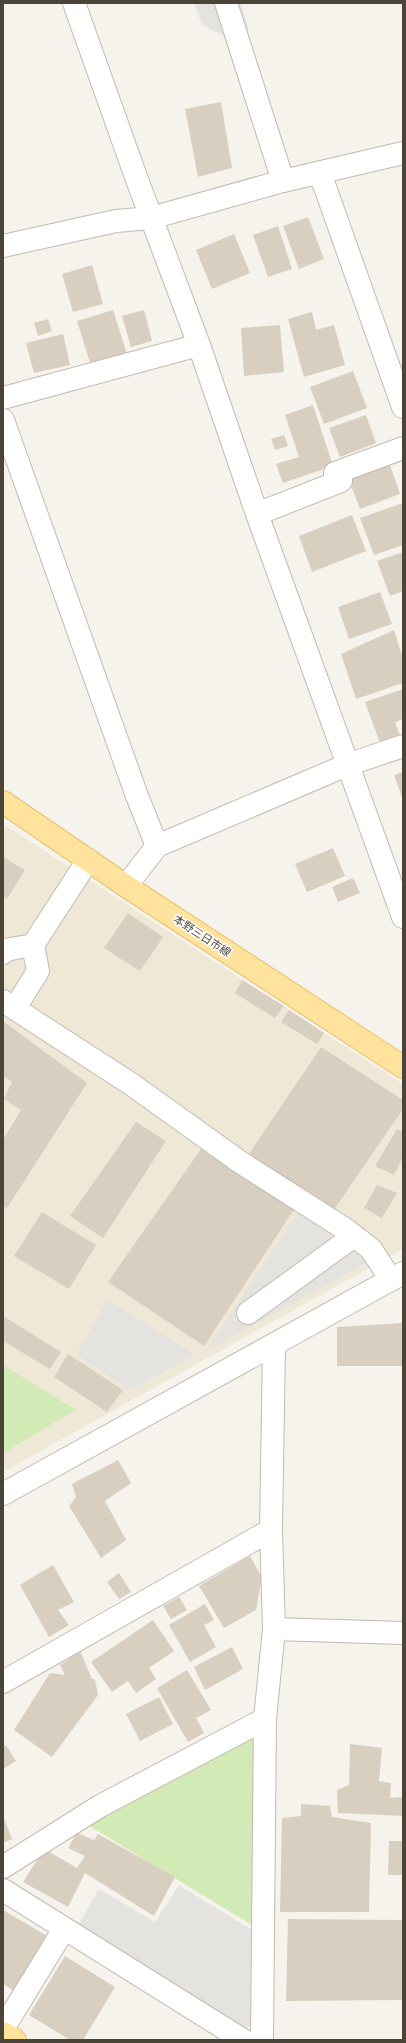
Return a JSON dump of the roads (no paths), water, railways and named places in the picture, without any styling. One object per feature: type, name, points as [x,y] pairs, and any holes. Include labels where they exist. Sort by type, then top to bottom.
[{"type":"main road","name":"本野三日市線","points":[[3,802],[126,886],[403,1067]]},
{"type":"main road","points":[[3,2033],[15,2040]]},
{"type":"street","points":[[74,3],[151,218],[199,345],[347,765],[403,917]]},
{"type":"street","points":[[226,3],[283,181]]},
{"type":"street","points":[[3,246],[116,221],[151,218],[283,181],[403,153]]},
{"type":"street","points":[[320,173],[403,406]]},
{"type":"street","points":[[3,398],[199,345]]},
{"type":"street","points":[[3,420],[137,796],[157,846]]},
{"type":"street","points":[[258,514],[341,481],[335,473],[403,448]]},
{"type":"street","points":[[126,886],[157,846],[347,765],[403,746]]},
{"type":"street","points":[[3,1494],[397,1276],[371,1249],[354,1236],[240,1162],[132,1084],[9,1004],[38,970],[33,945],[88,860]]},
{"type":"street","points":[[3,953],[5,950],[33,945]]},
{"type":"street","points":[[248,1313],[354,1236]]},
{"type":"street","points":[[262,2040],[266,1719],[274,1629],[272,1530],[274,1345]]},
{"type":"street","points":[[3,1682],[272,1530]]},
{"type":"street","points":[[274,1629],[403,1633]]},
{"type":"street","points":[[3,1866],[100,1806],[266,1719]]},
{"type":"street","points":[[3,1890],[242,2040]]},
{"type":"street","points":[[3,2029],[64,1929]]}]
